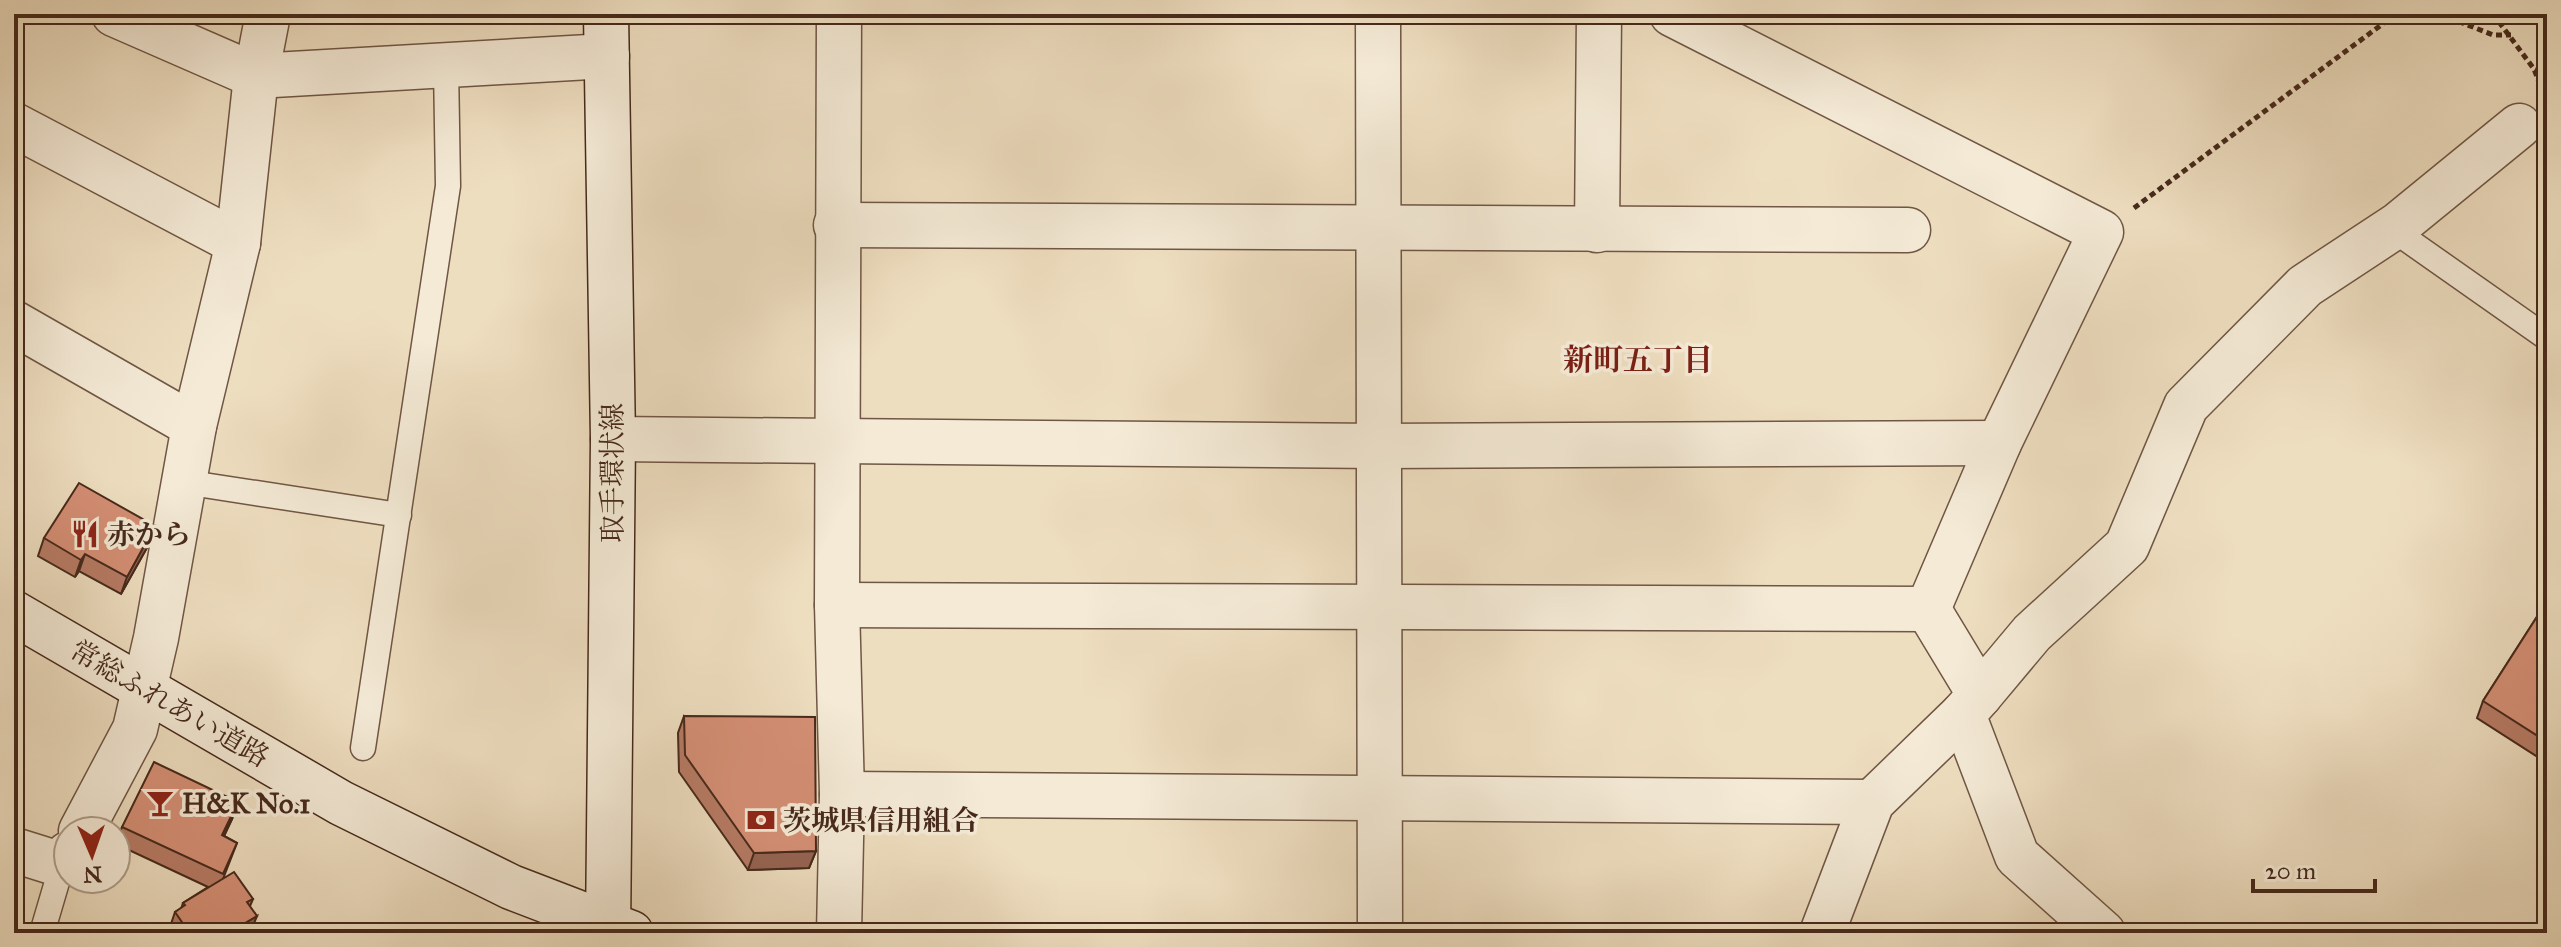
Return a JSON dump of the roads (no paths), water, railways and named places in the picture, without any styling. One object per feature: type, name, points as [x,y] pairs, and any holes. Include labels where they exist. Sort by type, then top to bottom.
[{"type":"street","points":[[114,14],[256,76],[446,66],[607,35]]},
{"type":"street","points":[[89,815],[135,729],[194,426],[238,243],[256,76],[268,14]]},
{"type":"street","points":[[839,14],[836,225],[837,605],[842,794],[839,933]]},
{"type":"street","points":[[1341,14],[1378,14],[1380,933]]},
{"type":"street","points":[[1597,230],[1599,14]]},
{"type":"street","points":[[1672,14],[2101,232],[1999,443],[1928,609],[1972,705],[2017,856],[2103,933]]},
{"type":"street","name":"取手環状線","points":[[607,35],[615,931]]},
{"type":"street","points":[[14,125],[238,243]]},
{"type":"street","points":[[1822,933],[1872,802],[1972,705],[2032,633],[2127,546],[2186,406],[2305,286],[2392,229],[2519,126]]},
{"type":"street","points":[[836,225],[1908,230]]},
{"type":"street","points":[[14,323],[194,426]]},
{"type":"street","points":[[613,439],[1379,446],[1999,443]]},
{"type":"street","points":[[837,605],[1928,609]]},
{"type":"street","name":"常総ふれあい道路","points":[[14,613],[341,803],[511,887],[615,931]]},
{"type":"street","points":[[842,794],[1872,802]]},
{"type":"street","points":[[14,850],[52,850]]},
{"type":"lane","points":[[363,748],[448,186],[446,66]]},
{"type":"lane","points":[[2392,229],[2547,338]]},
{"type":"lane","points":[[184,482],[399,515]]},
{"type":"lane","points":[[42,933],[55,895]]},
{"type":"place","name":"赤から","points":[[85,534]]},
{"type":"place","name":"H&K No.1","points":[[160,803]]},
{"type":"place","name":"茨城県信用組合","points":[[761,820]]},
{"type":"district","name":"新町五丁目","points":[[1638,360]]}]
